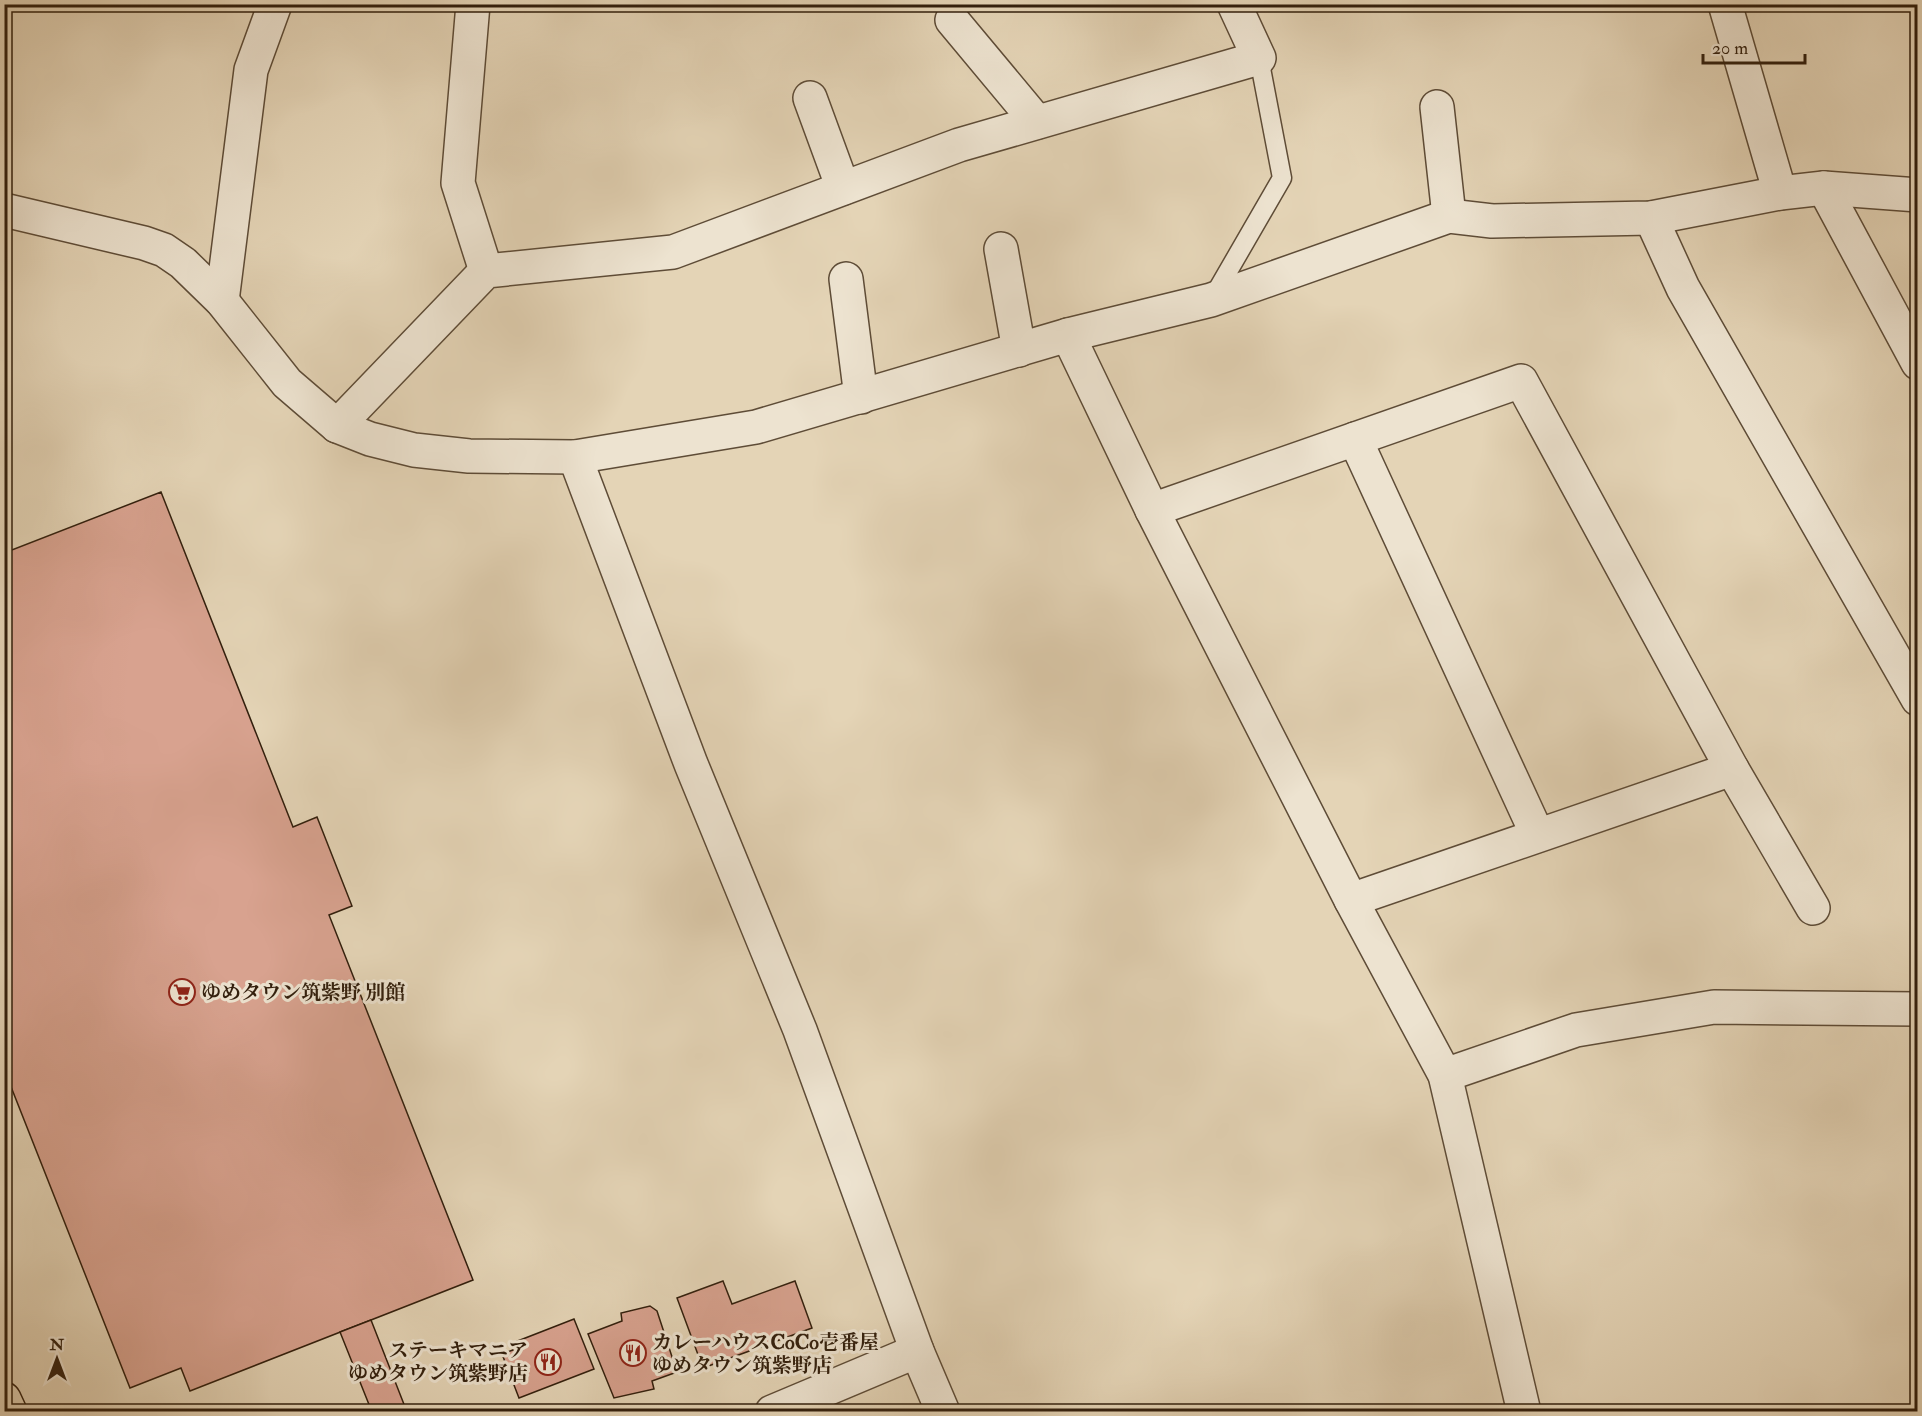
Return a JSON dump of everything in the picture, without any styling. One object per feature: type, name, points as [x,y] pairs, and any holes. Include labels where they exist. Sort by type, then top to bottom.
[{"type":"highway","points":[[4,1399],[10,1412]]},
{"type":"street","points":[[222,301],[251,70],[275,4]]},
{"type":"street","points":[[473,4],[458,183],[486,271]]},
{"type":"street","points":[[1725,4],[1780,193]]},
{"type":"street","points":[[337,426],[486,271],[673,252],[959,144],[1259,58],[1235,5]]},
{"type":"street","points":[[952,20],[1037,122]]},
{"type":"street","points":[[810,98],[843,188]]},
{"type":"street","points":[[1437,107],[1449,216]]},
{"type":"street","points":[[4,210],[144,243],[164,250],[183,263],[222,301],[287,383],[337,426],[370,439],[414,450],[469,456],[576,457],[756,427],[1068,335],[1211,300],[1449,216],[1492,221],[1651,218],[1780,193],[1824,188],[1917,195]]},
{"type":"street","points":[[1824,188],[1917,363]]},
{"type":"street","points":[[1651,218],[1683,288],[1917,699]]},
{"type":"street","points":[[1001,249],[1019,350]]},
{"type":"street","points":[[846,279],[861,397]]},
{"type":"street","points":[[1068,335],[1152,510],[1351,900],[1445,1075],[1524,1412]]},
{"type":"street","points":[[1152,510],[1521,381],[1732,769],[1813,908]]},
{"type":"street","points":[[1355,439],[1537,834]]},
{"type":"street","points":[[576,457],[691,764],[800,1030],[917,1351],[943,1412]]},
{"type":"street","points":[[1351,900],[1537,834],[1732,769]]},
{"type":"street","points":[[1445,1075],[1576,1030],[1714,1007],[1917,1009]]},
{"type":"street","points":[[772,1412],[917,1351]]},
{"type":"lane","points":[[1211,300],[1282,178],[1259,58]]},
{"type":"building","name":"ゆめタウン筑紫野 別館","points":[[161,492],[293,827],[317,817],[352,906],[329,915],[473,1280],[190,1391],[181,1368],[130,1388],[4,1069],[4,553]]},
{"type":"building","points":[[723,1281],[732,1304],[795,1281],[812,1328],[703,1368],[677,1298]]},
{"type":"building","name":"カレーハウスCoCo壱番屋 ゆめタウン筑紫野店","points":[[650,1306],[657,1311],[677,1372],[652,1381],[654,1389],[614,1398],[588,1334],[622,1321],[621,1313]]},
{"type":"building","name":"ステーキマニア ゆめタウン筑紫野店","points":[[574,1319],[594,1369],[519,1398],[502,1354],[513,1350],[510,1344]]},
{"type":"building","points":[[371,1320],[407,1412],[372,1412],[340,1332]]},
{"type":"place","name":"ゆめタウン筑紫野 別館","points":[[182,992]]},
{"type":"place","name":"カレーハウスCoCo壱番屋 ゆめタウン筑紫野店","points":[[633,1353]]},
{"type":"place","name":"ステーキマニア ゆめタウン筑紫野店","points":[[548,1362]]}]
